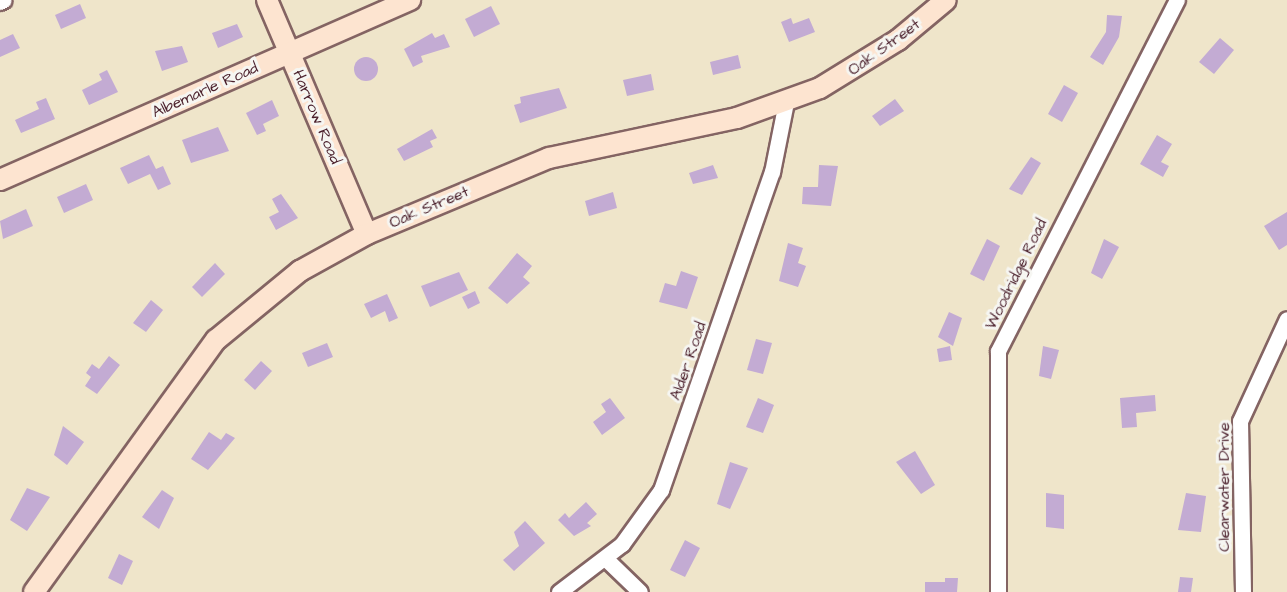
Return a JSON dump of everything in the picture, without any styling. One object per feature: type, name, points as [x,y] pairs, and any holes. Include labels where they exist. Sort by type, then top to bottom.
[{"type":"street","name":"Harrow Road","points":[[267,0],[367,234]]},
{"type":"street","name":"Albemarle Road","points":[[0,180],[410,0]]},
{"type":"street","name":"Oak Street","points":[[34,592],[216,340],[300,271],[367,234],[549,158],[737,118],[786,102],[855,70],[946,0]]},
{"type":"street","name":"Woodridge Road","points":[[998,592],[998,351],[1177,0]]},
{"type":"street","name":"Alder Road","points":[[559,592],[606,559],[635,529],[661,490],[772,172],[786,102]]},
{"type":"street","name":"Clearwater Drive","points":[[1243,592],[1240,421],[1287,319]]},
{"type":"street","points":[[606,559],[640,592]]},
{"type":"building","points":[[80,4],[86,18],[61,29],[55,15]]},
{"type":"building","points":[[491,6],[500,24],[474,37],[465,19]]},
{"type":"building","points":[[1107,15],[1122,16],[1119,37],[1103,65],[1090,57],[1106,32]]},
{"type":"building","points":[[791,18],[793,24],[809,18],[815,32],[789,42],[781,22]]},
{"type":"building","points":[[237,24],[243,37],[218,48],[212,33]]},
{"type":"building","points":[[432,33],[435,38],[444,34],[450,47],[421,56],[423,62],[413,67],[404,49]]},
{"type":"building","points":[[13,34],[20,48],[0,57],[0,40]]},
{"type":"building","points":[[1220,38],[1234,50],[1214,74],[1199,62]]},
{"type":"building","points":[[182,46],[188,62],[162,71],[155,51]]},
{"type":"building","points":[[738,55],[741,68],[713,75],[710,62]]},
{"type":"building","points":[[366,57],[374,61],[378,69],[374,77],[366,81],[358,77],[354,69],[358,61]]},
{"type":"building","points":[[107,70],[118,92],[89,105],[82,90],[102,80],[99,74]]},
{"type":"building","points":[[651,74],[654,90],[627,96],[623,80]]},
{"type":"building","points":[[1064,85],[1078,93],[1062,122],[1048,114]]},
{"type":"building","points":[[559,88],[567,108],[520,123],[514,105],[521,103],[520,97]]},
{"type":"building","points":[[46,98],[55,119],[21,133],[15,120],[39,109],[36,102]]},
{"type":"building","points":[[895,99],[904,111],[880,126],[872,116]]},
{"type":"building","points":[[272,100],[279,116],[263,124],[266,131],[257,135],[246,113]]},
{"type":"building","points":[[218,127],[229,151],[191,163],[182,140]]},
{"type":"building","points":[[432,129],[437,138],[430,141],[433,147],[404,161],[397,149]]},
{"type":"building","points":[[1157,135],[1172,144],[1161,162],[1169,166],[1163,177],[1140,164]]},
{"type":"building","points":[[149,155],[156,169],[163,166],[171,184],[158,190],[150,174],[128,184],[120,168]]},
{"type":"building","points":[[1031,157],[1041,163],[1022,195],[1009,189]]},
{"type":"building","points":[[713,165],[718,178],[693,184],[689,173]]},
{"type":"building","points":[[819,165],[838,166],[831,206],[802,204],[803,187],[818,187]]},
{"type":"building","points":[[86,184],[93,200],[64,213],[57,197]]},
{"type":"building","points":[[613,192],[617,208],[589,216],[585,201]]},
{"type":"building","points":[[281,194],[298,218],[276,230],[269,217],[279,212],[272,199]]},
{"type":"building","points":[[26,209],[33,226],[3,239],[0,221]]},
{"type":"building","points":[[1287,212],[1287,245],[1279,250],[1264,226]]},
{"type":"building","points":[[987,239],[1000,246],[984,281],[970,274]]},
{"type":"building","points":[[1104,239],[1119,247],[1102,279],[1091,273]]},
{"type":"building","points":[[788,243],[803,248],[798,263],[806,266],[798,287],[779,281]]},
{"type":"building","points":[[517,253],[532,266],[523,277],[530,283],[507,304],[488,288]]},
{"type":"building","points":[[215,263],[225,274],[202,297],[192,287]]},
{"type":"building","points":[[681,271],[698,277],[687,309],[659,302],[665,283],[676,286]]},
{"type":"building","points":[[459,272],[468,290],[430,307],[421,286]]},
{"type":"building","points":[[475,291],[480,303],[468,309],[462,297]]},
{"type":"building","points":[[387,294],[398,318],[389,322],[385,311],[371,318],[364,304]]},
{"type":"building","points":[[151,300],[163,310],[146,332],[133,323]]},
{"type":"building","points":[[949,312],[962,318],[953,346],[938,337]]},
{"type":"building","points":[[756,339],[772,343],[763,374],[747,370]]},
{"type":"building","points":[[327,343],[333,357],[308,367],[302,353]]},
{"type":"building","points":[[950,346],[952,360],[939,362],[937,349]]},
{"type":"building","points":[[1043,346],[1059,350],[1051,379],[1039,376]]},
{"type":"building","points":[[109,356],[120,365],[97,394],[85,386],[91,377],[86,373],[92,364],[99,369]]},
{"type":"building","points":[[261,361],[272,371],[255,390],[244,380]]},
{"type":"building","points":[[1155,395],[1156,411],[1136,413],[1137,427],[1122,428],[1120,398]]},
{"type":"building","points":[[610,398],[625,418],[602,435],[593,422],[606,412],[601,404]]},
{"type":"building","points":[[758,398],[774,405],[763,433],[746,427]]},
{"type":"building","points":[[63,426],[84,442],[67,465],[54,455]]},
{"type":"building","points":[[209,432],[221,440],[226,433],[235,438],[208,470],[191,459]]},
{"type":"building","points":[[915,451],[935,485],[921,494],[896,462]]},
{"type":"building","points":[[730,462],[748,468],[730,509],[717,504]]},
{"type":"building","points":[[27,488],[50,497],[27,531],[10,520]]},
{"type":"building","points":[[162,490],[174,498],[159,529],[142,517]]},
{"type":"building","points":[[1046,493],[1064,495],[1064,529],[1046,527]]},
{"type":"building","points":[[1186,493],[1206,496],[1201,532],[1178,530]]},
{"type":"building","points":[[586,502],[597,514],[587,523],[591,526],[574,536],[558,520],[565,513],[569,518]]},
{"type":"building","points":[[525,521],[545,543],[514,571],[503,560],[519,546],[514,532]]},
{"type":"building","points":[[685,540],[700,548],[685,577],[670,570]]},
{"type":"building","points":[[119,554],[133,561],[122,585],[108,578]]},
{"type":"building","points":[[1180,577],[1193,578],[1191,592],[1178,592]]},
{"type":"building","points":[[945,578],[958,578],[957,592],[925,592],[925,582],[945,582]]}]
